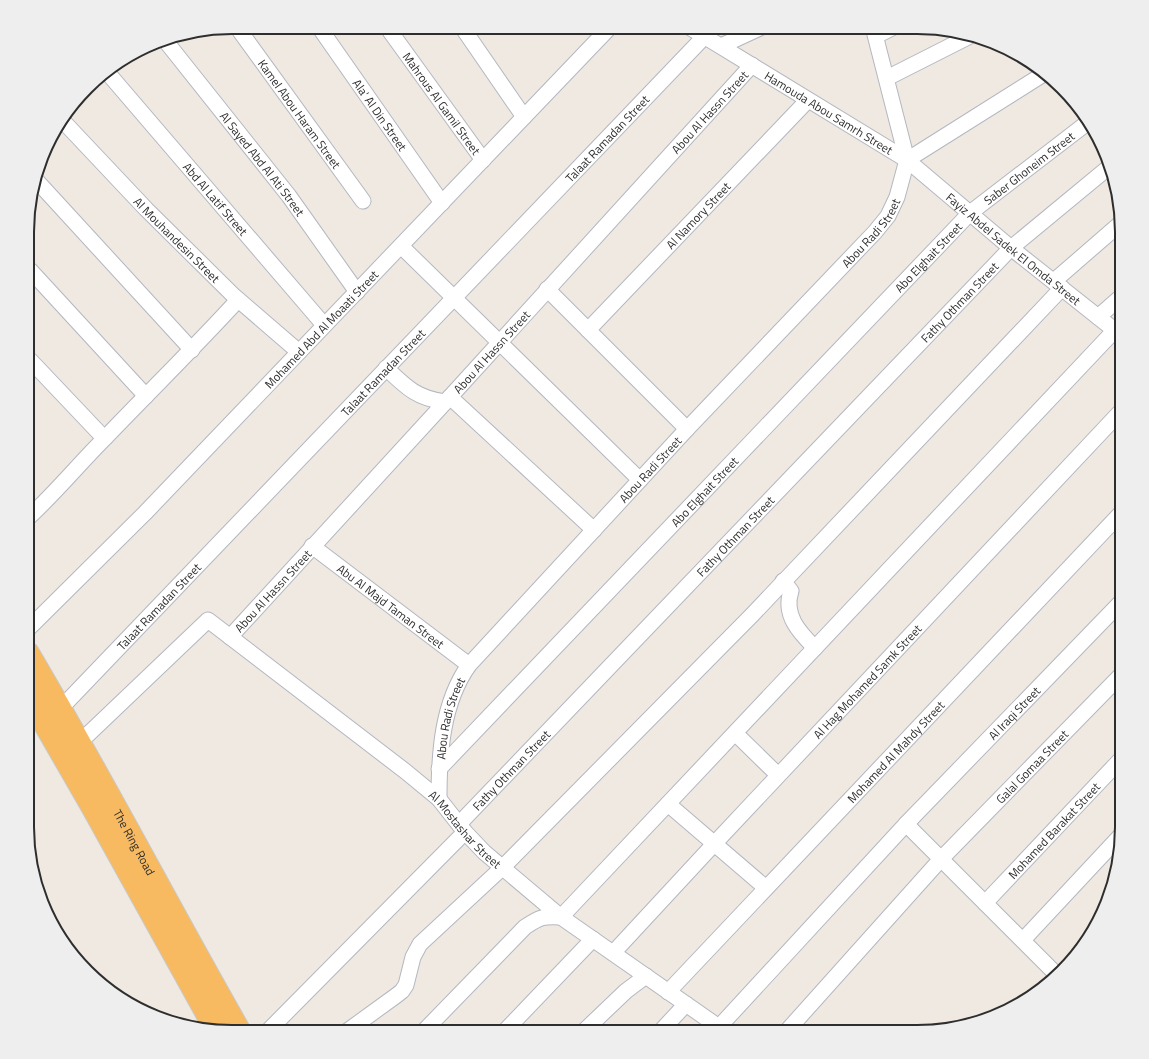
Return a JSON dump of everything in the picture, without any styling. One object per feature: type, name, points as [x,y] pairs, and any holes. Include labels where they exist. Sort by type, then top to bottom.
[{"type":"highway","name":"The Ring Road","points":[[34,663],[80,742],[187,957],[214,1024]]},
{"type":"highway","name":"The Ring Road","points":[[34,705],[187,957],[235,1025]]},
{"type":"street","name":"Kamel Abou Haram Street","points":[[242,34],[363,201]]},
{"type":"street","name":"Ala' Al Din Street","points":[[324,34],[442,203]]},
{"type":"street","name":"Mahrous Al Gamil Street","points":[[392,34],[483,160]]},
{"type":"street","points":[[467,34],[524,117]]},
{"type":"street","name":"Mohamed Abd Al Moaati Street","points":[[34,623],[145,513],[603,34]]},
{"type":"street","name":"Hamouda Abou Samrh Street","points":[[700,34],[907,160]]},
{"type":"street","points":[[721,46],[747,34]]},
{"type":"street","points":[[876,34],[907,160],[1039,77]]},
{"type":"street","name":"Talaat Ramadan Street","points":[[61,708],[704,37]]},
{"type":"street","points":[[887,78],[964,40]]},
{"type":"street","name":"Al Sayed Abd Al Ati Street","points":[[169,45],[289,196],[357,292]]},
{"type":"street","name":"Abou Al Hassn Street","points":[[230,636],[752,65]]},
{"type":"street","name":"Abd Al Latif Street","points":[[111,76],[324,325]]},
{"type":"street","name":"Al Namory Street","points":[[588,330],[808,100]]},
{"type":"street","name":"Al Mouhandesin Street","points":[[66,124],[146,209],[238,300],[298,352]]},
{"type":"street","name":"Saber Ghoneim Street","points":[[970,213],[1084,125]]},
{"type":"street","name":"Fayiz Abdel Sadek El Omda Street","points":[[907,160],[1011,248],[1115,331]]},
{"type":"street","name":"Abou Radi Street","points":[[439,799],[439,769],[447,714],[455,688],[469,665],[687,429],[875,232],[888,216],[897,197],[907,160]]},
{"type":"street","name":"Fathy Othman Street","points":[[274,1025],[1011,248],[1105,170]]},
{"type":"street","points":[[40,185],[192,350]]},
{"type":"street","name":"Abo Elghait Street","points":[[439,769],[970,213]]},
{"type":"street","points":[[356,1025],[398,995],[406,985],[413,958],[420,944],[503,867],[783,581],[1058,284],[1115,229]]},
{"type":"street","points":[[401,246],[640,480]]},
{"type":"street","points":[[34,274],[146,396]]},
{"type":"street","points":[[547,289],[687,429]]},
{"type":"street","points":[[34,512],[104,438],[192,350],[238,300]]},
{"type":"street","points":[[1098,317],[1115,302]]},
{"type":"street","points":[[430,1025],[525,927],[545,916],[561,917],[815,648],[1115,336]]},
{"type":"street","points":[[34,364],[104,438]]},
{"type":"street","points":[[386,368],[414,393],[435,401],[447,399],[594,530]]},
{"type":"street","name":"Al Hag Mohamed Samk Street","points":[[613,953],[778,775],[1115,417]]},
{"type":"street","name":"Mohamed Al Mahdy Street","points":[[668,992],[1115,519]]},
{"type":"street","name":"Abu Al Majd Taman Street","points":[[312,546],[469,665]]},
{"type":"street","points":[[783,581],[791,591],[789,607],[791,619],[800,633],[815,648]]},
{"type":"street","name":"Al Iraqi Street","points":[[727,1025],[906,824],[1115,608]]},
{"type":"street","name":"Al Mostashar Street","points":[[80,742],[208,620],[405,771],[439,799],[462,828],[484,852],[561,917],[717,1025]]},
{"type":"street","name":"Galal Gomaa Street","points":[[792,1025],[941,859],[1115,681]]},
{"type":"street","points":[[735,733],[778,775]]},
{"type":"street","name":"Mohamed Barakat Street","points":[[986,903],[1115,765]]},
{"type":"street","points":[[668,804],[766,888]]},
{"type":"street","points":[[906,824],[1053,971]]},
{"type":"street","points":[[1023,940],[1115,842]]},
{"type":"street","points":[[511,1025],[593,939]]},
{"type":"street","points":[[590,1025],[626,991],[646,976]]},
{"type":"street","points":[[666,1025],[686,1004]]}]
